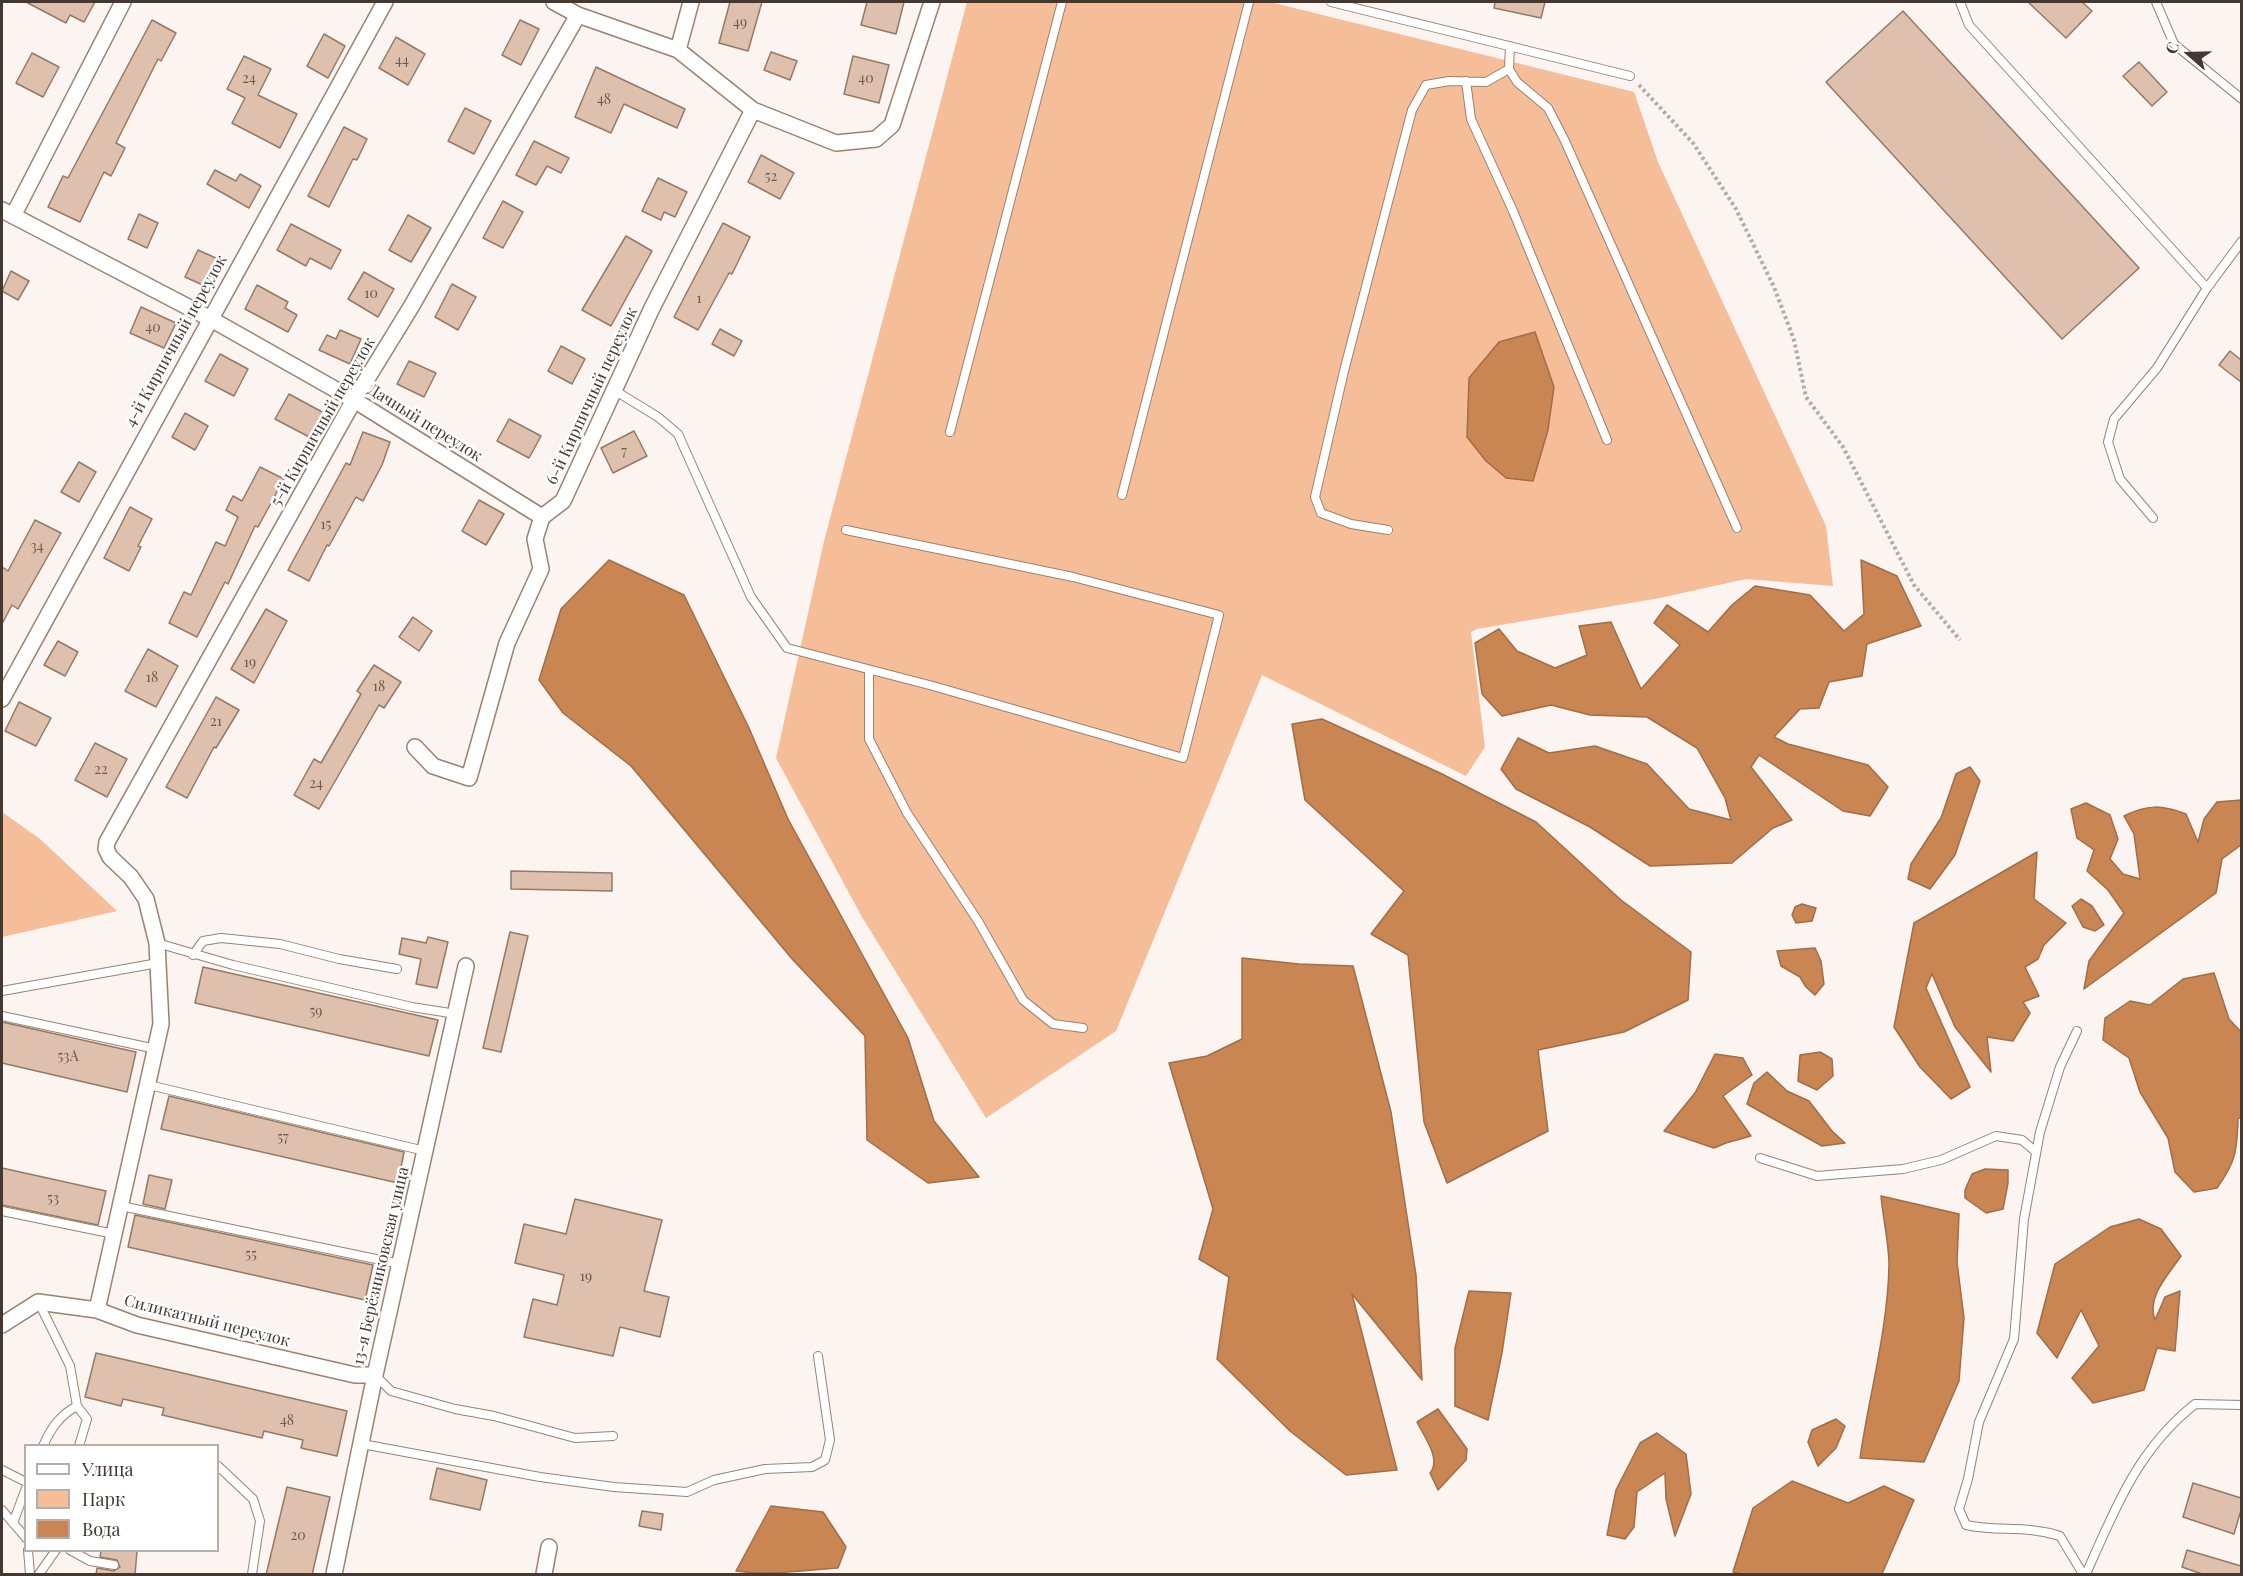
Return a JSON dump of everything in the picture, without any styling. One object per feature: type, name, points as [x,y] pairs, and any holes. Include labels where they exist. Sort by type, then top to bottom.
[{"type":"street","points":[[7,213],[123,2]]},
{"type":"street","name":"4-й Кирпичный переулок","points":[[2,699],[209,318],[385,2]]},
{"type":"street","points":[[554,2],[578,15],[678,50],[753,110],[836,143],[876,139],[892,125],[932,2]]},
{"type":"street","points":[[678,50],[691,2]]},
{"type":"street","name":"5-й Кирпичный переулок","points":[[157,944],[146,899],[131,877],[110,857],[106,849],[107,842],[354,400],[411,307],[578,15]]},
{"type":"street","name":"6-й Кирпичный переулок","points":[[542,517],[563,501],[652,308],[753,110]]},
{"type":"street","name":"Дачный переулок","points":[[7,213],[209,318],[354,400],[542,517]]},
{"type":"street","points":[[415,747],[433,766],[469,778],[507,643],[541,569],[535,539],[542,517]]},
{"type":"street","points":[[97,1310],[161,1024],[157,944]]},
{"type":"street","name":"13-я Берёзниковская улица","points":[[334,1575],[375,1375],[466,966]]},
{"type":"street","points":[[2,1325],[39,1302]]},
{"type":"street","name":"Силикатный переулок","points":[[39,1302],[97,1310],[148,1328],[355,1375],[375,1375]]},
{"type":"street","points":[[544,1575],[549,1547]]},
{"type":"lane","points":[[950,432],[1062,2]]},
{"type":"lane","points":[[1122,495],[1249,2]]},
{"type":"lane","points":[[1331,2],[1630,76]]},
{"type":"lane","points":[[1960,2],[1969,25],[2206,288]]},
{"type":"lane","points":[[2156,2],[2174,44],[2241,99]]},
{"type":"lane","points":[[1510,46],[1509,69],[1517,82],[1548,108],[1565,141],[1737,528]]},
{"type":"lane","points":[[1388,530],[1351,524],[1321,513],[1315,497],[1344,371],[1412,110],[1426,85],[1466,81],[1486,82],[1509,69]]},
{"type":"lane","points":[[1466,81],[1471,119],[1513,210],[1607,440]]},
{"type":"lane","points":[[2152,519],[2120,479],[2109,442],[2114,419],[2157,368],[2206,288],[2241,241]]},
{"type":"lane","points":[[614,390],[658,417],[678,434],[751,597],[787,648],[933,686],[1183,758],[1219,615],[1073,577],[846,530]]},
{"type":"lane","points":[[869,670],[869,739],[907,813],[978,921],[1023,1000],[1053,1024],[1083,1028]]},
{"type":"lane","points":[[193,955],[203,941],[221,938],[280,944],[339,959],[397,969]]},
{"type":"lane","points":[[157,944],[193,955],[412,1007],[456,1014]]},
{"type":"lane","points":[[2,991],[158,963]]},
{"type":"lane","points":[[2,1016],[156,1049]]},
{"type":"lane","points":[[2077,1031],[2060,1067],[2040,1132],[2024,1219],[2014,1339],[1979,1422],[1968,1479],[1959,1509],[1966,1525],[1982,1528],[2041,1530],[2060,1536],[2084,1575]]},
{"type":"lane","points":[[149,1085],[425,1151]]},
{"type":"lane","points":[[1760,1158],[1817,1176],[1903,1169],[1941,1160],[1996,1136],[2022,1140],[2036,1152]]},
{"type":"lane","points":[[121,1206],[400,1264]]},
{"type":"lane","points":[[2,1211],[114,1234]]},
{"type":"lane","points":[[39,1302],[70,1366],[77,1406],[87,1419],[80,1444]]},
{"type":"lane","points":[[362,1444],[540,1477],[614,1487],[687,1492],[714,1480],[765,1469],[812,1467],[825,1460],[830,1440],[818,1356]]},
{"type":"lane","points":[[375,1375],[391,1391],[455,1409],[494,1416],[575,1438],[613,1436]]},
{"type":"lane","points":[[2084,1575],[2112,1514],[2140,1462],[2172,1422],[2195,1404],[2241,1405]]},
{"type":"lane","points":[[44,1444],[51,1428],[66,1412],[77,1406]]},
{"type":"lane","points":[[219,1467],[253,1499],[260,1521],[252,1575]]},
{"type":"lane","points":[[2,1470],[24,1481]]},
{"type":"lane","points":[[13,1523],[24,1493]]},
{"type":"lane","points":[[2,1510],[24,1536]]},
{"type":"lane","points":[[28,1552],[30,1575]]},
{"type":"lane","points":[[39,1575],[56,1552]]},
{"type":"lane","points":[[72,1552],[90,1561],[114,1565]]},
{"type":"path","points":[[1630,76],[1693,142],[1736,209],[1778,298],[1794,340],[1806,397],[1843,447],[1914,585],[1960,639]]},
{"type":"green space","points":[[967,2],[1270,2],[1634,92],[1658,162],[1826,526],[1833,586],[1746,579],[1660,598],[1477,629],[1471,632],[1485,747],[1466,776],[1262,675],[1116,1031],[986,1118],[862,917],[776,758],[824,541]]},
{"type":"green space","points":[[2,812],[40,839],[117,911],[2,937]]},
{"type":"water","points":[[1535,332],[1554,387],[1548,430],[1533,481],[1506,478],[1486,461],[1467,437],[1469,378],[1499,342]]},
{"type":"water","points":[[609,560],[684,595],[749,728],[788,819],[908,1038],[934,1121],[979,1177],[928,1183],[867,1140],[865,1036],[793,960],[631,766],[563,713],[539,680],[561,609]]},
{"type":"water","points":[[1861,560],[1897,576],[1921,626],[1867,644],[1862,676],[1829,682],[1819,708],[1800,709],[1774,737],[1788,744],[1868,765],[1888,787],[1870,816],[1843,811],[1759,755],[1751,767],[1792,820],[1773,828],[1732,863],[1650,866],[1590,827],[1516,789],[1501,769],[1518,738],[1549,753],[1595,746],[1647,764],[1689,809],[1731,820],[1725,798],[1697,748],[1647,717],[1590,715],[1551,705],[1502,716],[1482,694],[1475,643],[1499,629],[1517,651],[1555,668],[1587,655],[1579,626],[1611,622],[1641,689],[1680,645],[1654,623],[1667,605],[1708,632],[1732,605],[1755,586],[1810,595],[1844,631],[1864,614]]},
{"type":"water","points":[[1322,719],[1440,773],[1536,822],[1621,900],[1691,952],[1688,1000],[1624,1032],[1538,1050],[1548,1131],[1447,1183],[1424,1122],[1408,955],[1371,934],[1404,891],[1305,800],[1292,724]]},
{"type":"water","points":[[1970,767],[1980,781],[1955,855],[1930,889],[1908,879],[1911,864],[1941,818],[1956,774]]},
{"type":"water","points":[[2241,800],[2241,845],[2222,859],[2216,893],[2084,989],[2089,961],[2124,913],[2108,890],[2087,871],[2094,850],[2077,838],[2071,809],[2086,803],[2110,815],[2118,839],[2110,859],[2123,874],[2140,879],[2134,834],[2124,816],[2140,809],[2155,807],[2186,814],[2198,842],[2204,819],[2217,802]]},
{"type":"water","points":[[2037,852],[2034,899],[2066,923],[2044,945],[2038,959],[2025,967],[2039,996],[2023,1002],[2030,1013],[2013,1041],[1987,1037],[1991,1072],[1955,1027],[1932,974],[1926,988],[1970,1087],[1951,1099],[1920,1067],[1894,1027],[1914,923]]},
{"type":"water","points":[[2081,899],[2092,906],[2104,925],[2095,931],[2083,927],[2072,906]]},
{"type":"water","points":[[1802,904],[1816,908],[1812,921],[1796,923],[1792,915],[1795,907]]},
{"type":"water","points":[[1815,948],[1821,961],[1824,984],[1815,995],[1800,977],[1781,966],[1777,951]]},
{"type":"water","points":[[1242,958],[1299,964],[1353,966],[1391,1112],[1416,1275],[1422,1380],[1352,1294],[1397,1470],[1346,1475],[1290,1431],[1217,1359],[1229,1277],[1199,1259],[1213,1209],[1169,1063],[1207,1056],[1242,1039]]},
{"type":"water","points":[[2214,973],[2229,1019],[2241,1032],[2241,1117],[2238,1119],[2232,1163],[2223,1179],[2217,1188],[2194,1192],[2175,1172],[2168,1138],[2140,1092],[2129,1058],[2103,1040],[2105,1018],[2130,1001],[2150,1005],[2183,979]]},
{"type":"water","points":[[1820,1052],[1832,1059],[1833,1076],[1817,1090],[1798,1081],[1800,1055]]},
{"type":"water","points":[[1715,1054],[1743,1058],[1752,1075],[1723,1096],[1751,1136],[1714,1148],[1664,1131],[1695,1093]]},
{"type":"water","points":[[1767,1072],[1787,1091],[1809,1101],[1832,1131],[1845,1143],[1822,1146],[1747,1104],[1754,1083]]},
{"type":"water","points":[[1985,1169],[2008,1170],[2003,1209],[1986,1213],[1965,1198],[1965,1190],[1972,1174]]},
{"type":"water","points":[[1881,1196],[1959,1214],[1957,1262],[1964,1318],[1959,1381],[1924,1462],[1860,1458],[1882,1338],[1888,1289],[1889,1257]]},
{"type":"water","points":[[2139,1219],[2161,1229],[2181,1256],[2160,1286],[2153,1311],[2155,1320],[2165,1297],[2180,1291],[2175,1351],[2157,1348],[2144,1390],[2093,1403],[2072,1378],[2099,1346],[2081,1310],[2057,1358],[2037,1333],[2055,1264],[2110,1227]]},
{"type":"water","points":[[1469,1291],[1511,1293],[1502,1353],[1488,1420],[1455,1406],[1455,1348]]},
{"type":"water","points":[[1438,1409],[1467,1449],[1466,1460],[1438,1490],[1430,1473],[1434,1462],[1433,1455],[1417,1422]]},
{"type":"water","points":[[1836,1419],[1845,1426],[1836,1448],[1818,1466],[1808,1442],[1812,1430]]},
{"type":"water","points":[[1657,1433],[1686,1454],[1691,1494],[1675,1536],[1666,1499],[1665,1473],[1637,1492],[1634,1527],[1625,1539],[1607,1535],[1616,1490],[1640,1443]]},
{"type":"water","points":[[1792,1481],[1848,1503],[1884,1486],[1914,1500],[1882,1574],[1743,1574],[1733,1572],[1753,1508]]},
{"type":"water","points":[[771,1506],[823,1512],[846,1547],[838,1568],[774,1573],[736,1571]]},
{"type":"building","points":[[26,2],[95,2],[84,22],[70,15],[66,23]]},
{"type":"building","points":[[730,2],[762,2],[748,51],[719,43]]},
{"type":"building","points":[[867,2],[904,2],[896,34],[861,25]]},
{"type":"building","points":[[1495,2],[1545,2],[1541,18],[1494,8]]},
{"type":"building","points":[[2028,2],[2082,2],[2092,11],[2066,38]]},
{"type":"building","points":[[1903,11],[2139,268],[2062,339],[1826,82]]},
{"type":"building","points":[[152,20],[176,33],[161,61],[158,59],[116,143],[125,148],[111,176],[104,172],[80,222],[48,207],[63,176],[68,178]]},
{"type":"building","points":[[520,20],[539,29],[521,65],[502,55]]},
{"type":"building","points":[[324,34],[345,46],[328,78],[307,66]]},
{"type":"building","points":[[396,37],[425,54],[408,85],[379,68]]},
{"type":"building","points":[[771,52],[797,61],[790,80],[764,70]]},
{"type":"building","points":[[32,53],[59,67],[43,97],[16,83]]},
{"type":"building","points":[[244,56],[271,69],[258,95],[297,114],[280,148],[232,123],[245,98],[227,89]]},
{"type":"building","points":[[853,56],[889,65],[879,103],[844,94]]},
{"type":"building","points":[[2139,62],[2167,92],[2152,106],[2123,76]]},
{"type":"building","points":[[596,67],[685,109],[677,128],[624,104],[611,133],[575,117]]},
{"type":"building","points":[[465,108],[491,121],[474,154],[448,141]]},
{"type":"building","points":[[344,127],[367,139],[357,160],[353,159],[329,207],[308,196]]},
{"type":"building","points":[[534,141],[569,158],[561,173],[547,166],[536,185],[516,175]]},
{"type":"building","points":[[761,155],[794,173],[780,199],[748,182]]},
{"type":"building","points":[[215,170],[236,181],[240,174],[261,186],[249,208],[207,184]]},
{"type":"building","points":[[658,178],[687,192],[675,217],[664,212],[661,220],[642,211]]},
{"type":"building","points":[[503,201],[523,212],[503,248],[483,238]]},
{"type":"building","points":[[139,214],[158,223],[147,248],[128,239]]},
{"type":"building","points":[[408,215],[431,228],[411,262],[389,250]]},
{"type":"building","points":[[723,223],[750,237],[732,274],[729,273],[698,330],[674,317]]},
{"type":"building","points":[[291,224],[341,250],[331,269],[310,258],[306,266],[277,250]]},
{"type":"building","points":[[626,236],[652,251],[611,326],[582,310]]},
{"type":"building","points":[[198,250],[218,259],[205,286],[185,277]]},
{"type":"building","points":[[11,271],[29,281],[18,300],[2,291]]},
{"type":"building","points":[[364,272],[394,289],[378,317],[348,299]]},
{"type":"building","points":[[452,284],[476,297],[458,330],[435,317]]},
{"type":"building","points":[[257,285],[288,302],[285,308],[297,315],[288,332],[245,309]]},
{"type":"building","points":[[141,307],[176,323],[164,348],[130,333]]},
{"type":"building","points":[[720,329],[742,341],[734,356],[712,344]]},
{"type":"building","points":[[340,330],[361,339],[350,364],[319,350],[327,335],[336,339]]},
{"type":"building","points":[[561,346],[585,359],[572,384],[548,371]]},
{"type":"building","points":[[2230,351],[2241,360],[2241,382],[2219,365]]},
{"type":"building","points":[[220,354],[248,369],[234,396],[205,381]]},
{"type":"building","points":[[409,361],[436,373],[424,397],[397,384]]},
{"type":"building","points":[[289,394],[324,413],[311,438],[275,419]]},
{"type":"building","points":[[185,413],[208,426],[195,450],[172,437]]},
{"type":"building","points":[[509,419],[541,436],[529,458],[497,441]]},
{"type":"building","points":[[634,431],[647,456],[613,473],[601,448]]},
{"type":"building","points":[[363,432],[390,442],[382,465],[363,501],[356,497],[329,546],[327,545],[309,581],[288,570],[346,463],[350,465]]},
{"type":"building","points":[[79,462],[96,472],[79,502],[61,492]]},
{"type":"building","points":[[260,467],[284,479],[258,527],[255,526],[228,584],[225,582],[197,637],[169,623],[184,592],[191,595],[216,542],[225,546],[238,517],[226,510],[233,496],[242,501]]},
{"type":"building","points":[[479,500],[504,514],[486,545],[462,531]]},
{"type":"building","points":[[130,507],[152,519],[138,546],[141,547],[129,571],[104,558]]},
{"type":"building","points":[[35,520],[61,533],[18,609],[12,605],[2,624],[2,567],[8,571]]},
{"type":"building","points":[[266,609],[287,621],[254,683],[231,669]]},
{"type":"building","points":[[413,617],[432,631],[419,651],[399,637]]},
{"type":"building","points":[[58,641],[78,652],[65,676],[44,665]]},
{"type":"building","points":[[148,649],[178,666],[156,707],[125,691]]},
{"type":"building","points":[[374,665],[401,682],[384,708],[379,705],[319,809],[294,795],[314,759],[321,763],[361,694],[357,691]]},
{"type":"building","points":[[216,697],[239,710],[216,748],[214,747],[187,798],[166,787]]},
{"type":"building","points":[[19,702],[51,718],[36,746],[5,731]]},
{"type":"building","points":[[95,743],[127,759],[107,797],[75,780]]},
{"type":"building","points":[[511,871],[612,873],[612,891],[511,889]]},
{"type":"building","points":[[510,932],[528,936],[501,1052],[483,1048]]},
{"type":"building","points":[[428,937],[448,942],[437,988],[416,984],[421,959],[399,954],[402,938],[426,943]]},
{"type":"building","points":[[203,967],[438,1020],[429,1056],[195,1003]]},
{"type":"building","points":[[2,1022],[136,1052],[127,1092],[2,1063]]},
{"type":"building","points":[[169,1096],[404,1152],[398,1183],[161,1129]]},
{"type":"building","points":[[2,1168],[106,1191],[98,1225],[2,1205]]},
{"type":"building","points":[[149,1175],[172,1180],[165,1209],[143,1204]]},
{"type":"building","points":[[575,1199],[662,1220],[644,1291],[669,1297],[660,1337],[620,1327],[613,1356],[524,1337],[533,1299],[557,1305],[564,1275],[515,1263],[524,1224],[566,1234]]},
{"type":"building","points":[[135,1215],[373,1265],[365,1300],[128,1247]]},
{"type":"building","points":[[96,1353],[347,1411],[337,1456],[301,1448],[303,1440],[264,1431],[262,1438],[162,1415],[164,1408],[123,1399],[121,1406],[85,1397]]},
{"type":"building","points":[[437,1468],[487,1480],[480,1510],[430,1499]]},
{"type":"building","points":[[2193,1483],[2241,1498],[2241,1510],[2234,1534],[2183,1517]]},
{"type":"building","points":[[287,1487],[330,1497],[312,1575],[266,1575]]},
{"type":"building","points":[[642,1511],[663,1514],[661,1530],[639,1526]]},
{"type":"building","points":[[2187,1550],[2241,1566],[2241,1575],[2205,1575],[2182,1567]]},
{"type":"building","points":[[101,1552],[137,1552],[135,1575],[96,1575],[97,1568],[114,1571],[120,1567],[117,1560],[100,1557]]}]
